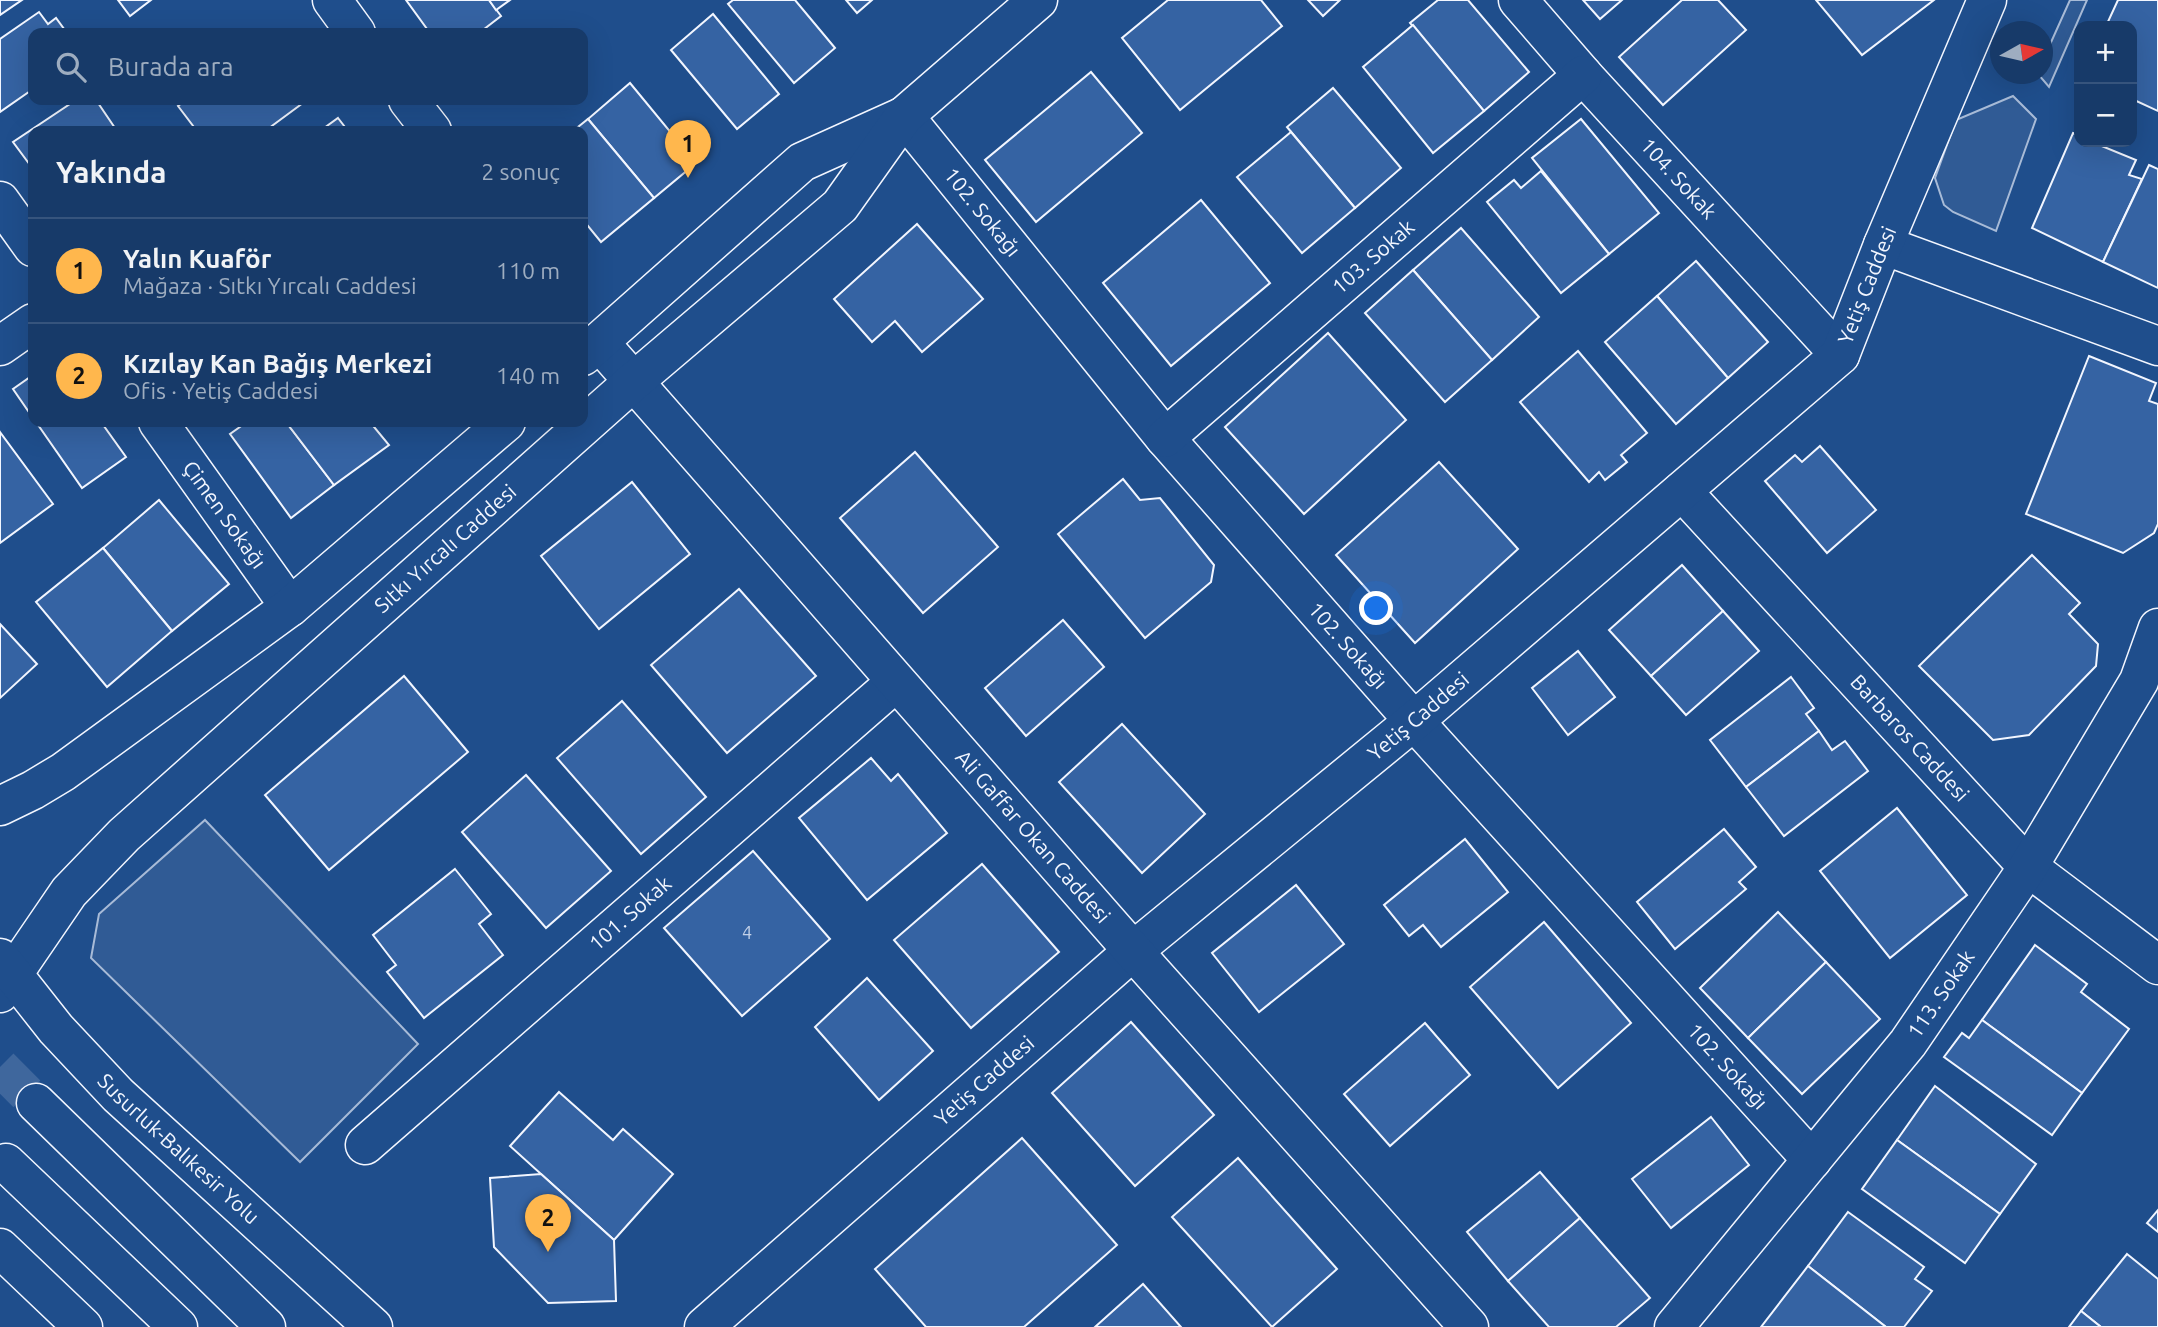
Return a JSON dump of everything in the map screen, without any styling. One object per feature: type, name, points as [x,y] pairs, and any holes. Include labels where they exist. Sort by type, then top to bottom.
[{"type":"main road","points":[[332,0],[352,28]]},
{"type":"main road","name":"Sıtkı Yırcalı Caddesi","points":[[588,422],[840,206],[904,116],[1038,0]]},
{"type":"main road","name":"104. Sokak","points":[[1518,0],[1583,75],[1840,355]]},
{"type":"main road","name":"Yetiş Caddesi","points":[[704,1327],[1133,951],[1414,721],[1840,355],[1883,245],[1987,0]]},
{"type":"main road","name":"103. Sokak","points":[[1165,438],[1583,75]]},
{"type":"main road","points":[[412,105],[428,126]]},
{"type":"main road","name":"Sıtkı Yırcalı Caddesi","points":[[588,340],[802,162],[904,116]]},
{"type":"main road","name":"102. Sokağı","points":[[904,116],[1165,438],[1414,721],[1812,1160]]},
{"type":"main road","points":[[0,201],[28,240]]},
{"type":"main road","points":[[1883,245],[2158,346]]},
{"type":"main road","points":[[0,346],[28,326]]},
{"type":"main road","name":"Ali Gaffar Okan Caddesi","points":[[588,340],[633,382],[1133,951],[1469,1327]]},
{"type":"main road","name":"Çimen Sokağı","points":[[162,427],[290,607]]},
{"type":"main road","points":[[0,806],[63,772],[290,607],[500,427]]},
{"type":"main road","name":"Sıtkı Yırcalı Caddesi","points":[[4,975],[69,892],[124,835],[582,427]]},
{"type":"main road","name":"Barbaros Caddesi","points":[[1682,491],[2028,867],[2158,965]]},
{"type":"main road","name":"113. Sokak","points":[[1675,1327],[1908,1043],[2028,867],[2138,681],[2158,628]]},
{"type":"main road","name":"101. Sokak","points":[[365,1145],[896,681]]},
{"type":"main road","name":"Susurluk-Balıkesir Yolu","points":[[4,975],[117,1095],[373,1327]]},
{"type":"main road","points":[[36,1102],[266,1327]]},
{"type":"main road","points":[[6,1163],[178,1327]]},
{"type":"main road","points":[[0,1248],[83,1327]]},
{"type":"shaded area","points":[[2070,0],[2087,0],[2078,21],[2074,21],[2074,30],[2053,78],[2053,38]]},
{"type":"shaded area","points":[[2013,96],[2036,119],[1996,231],[1953,212],[1944,205],[1935,178],[1956,120]]},
{"type":"shaded area","points":[[205,820],[418,1044],[300,1162],[91,958],[99,914]]},
{"type":"building","points":[[0,0],[22,0],[0,15]]},
{"type":"building","points":[[118,0],[151,0],[130,16]]},
{"type":"building","points":[[406,0],[489,0],[501,16],[485,28],[426,28]]},
{"type":"building","points":[[489,0],[510,0],[496,10]]},
{"type":"building","points":[[733,0],[795,0],[835,48],[794,83],[728,4]]},
{"type":"building","points":[[846,0],[872,0],[857,13]]},
{"type":"building","points":[[1168,0],[1261,0],[1282,26],[1180,110],[1122,38]]},
{"type":"building","points":[[1308,0],[1340,0],[1323,16]]},
{"type":"building","points":[[1438,0],[1468,0],[1529,72],[1484,111],[1410,23]]},
{"type":"building","points":[[1583,0],[1622,0],[1600,19]]},
{"type":"building","points":[[1682,0],[1718,0],[1746,30],[1663,105],[1619,57]]},
{"type":"building","points":[[1816,0],[1934,0],[1862,55]]},
{"type":"building","points":[[2118,0],[2158,0],[2158,111],[2137,101],[2137,21],[2108,21]]},
{"type":"building","points":[[39,12],[48,24],[56,18],[63,28],[28,28],[28,92],[0,112],[0,39]]},
{"type":"building","points":[[713,14],[779,94],[737,129],[671,50]]},
{"type":"building","points":[[1413,25],[1484,111],[1433,153],[1363,67]]},
{"type":"building","points":[[1091,72],[1142,133],[1036,222],[985,160]]},
{"type":"building","points":[[630,83],[696,163],[654,198],[588,119]]},
{"type":"building","points":[[1333,88],[1401,168],[1355,208],[1287,127]]},
{"type":"building","points":[[68,105],[99,105],[114,126],[37,126]]},
{"type":"building","points":[[300,105],[272,126],[193,126],[178,106]]},
{"type":"building","points":[[338,118],[344,126],[327,126]]},
{"type":"building","points":[[588,119],[654,198],[601,242],[588,226],[588,126],[579,126]]},
{"type":"building","points":[[1581,119],[1659,213],[1609,254],[1532,158]]},
{"type":"building","points":[[28,132],[28,162],[13,142]]},
{"type":"building","points":[[1291,132],[1355,208],[1302,253],[1237,177]]},
{"type":"building","points":[[2073,133],[2074,147],[2104,147],[2136,160],[2129,175],[2142,179],[2103,262],[2032,228]]},
{"type":"building","points":[[2149,165],[2158,169],[2158,288],[2103,262]]},
{"type":"building","points":[[1541,171],[1609,254],[1561,293],[1487,202],[1514,180],[1521,188]]},
{"type":"building","points":[[1201,200],[1270,283],[1171,366],[1103,283]]},
{"type":"building","points":[[917,224],[983,299],[922,352],[895,321],[872,342],[834,299]]},
{"type":"building","points":[[1461,228],[1539,317],[1492,360],[1413,270]]},
{"type":"building","points":[[1696,261],[1768,342],[1728,378],[1657,296]]},
{"type":"building","points":[[1413,270],[1492,360],[1445,402],[1365,313]]},
{"type":"building","points":[[1657,296],[1728,378],[1676,424],[1605,342]]},
{"type":"building","points":[[1328,333],[1406,420],[1304,514],[1225,427]]},
{"type":"building","points":[[1578,351],[1647,433],[1621,455],[1627,462],[1605,480],[1599,472],[1589,482],[1520,402]]},
{"type":"building","points":[[2089,356],[2156,383],[2149,401],[2158,404],[2158,524],[2154,533],[2123,553],[2026,514]]},
{"type":"building","points":[[28,378],[28,411],[13,389]]},
{"type":"building","points":[[39,427],[105,427],[126,457],[82,488]]},
{"type":"building","points":[[240,427],[290,427],[334,485],[291,518],[230,434]]},
{"type":"building","points":[[290,427],[374,427],[389,445],[334,485]]},
{"type":"building","points":[[0,432],[53,504],[0,543]]},
{"type":"building","points":[[1820,446],[1876,510],[1827,553],[1765,481],[1795,455],[1802,462]]},
{"type":"building","points":[[915,452],[998,547],[923,613],[840,518]]},
{"type":"building","points":[[1439,462],[1518,549],[1415,643],[1336,555]]},
{"type":"building","points":[[1123,479],[1140,500],[1160,498],[1214,565],[1211,582],[1145,638],[1058,534]]},
{"type":"building","points":[[632,482],[690,554],[599,629],[541,556]]},
{"type":"building","points":[[159,500],[229,584],[172,631],[103,548]]},
{"type":"building","points":[[103,548],[172,631],[107,687],[36,602]]},
{"type":"building","points":[[2032,555],[2080,603],[2069,614],[2098,644],[2096,666],[2029,735],[1993,740],[1919,666]]},
{"type":"building","points":[[1682,565],[1723,611],[1651,676],[1609,630]]},
{"type":"building","points":[[739,589],[816,676],[727,753],[651,665]]},
{"type":"building","points":[[1723,611],[1759,651],[1686,715],[1651,676]]},
{"type":"building","points":[[1063,620],[1104,667],[1026,736],[985,688]]},
{"type":"building","points":[[0,624],[37,664],[0,698]]},
{"type":"building","points":[[1578,651],[1615,697],[1568,735],[1532,688]]},
{"type":"building","points":[[404,676],[468,752],[329,870],[265,795]]},
{"type":"building","points":[[1791,677],[1814,708],[1806,714],[1819,731],[1746,787],[1710,740]]},
{"type":"building","points":[[622,701],[706,797],[641,854],[557,758]]},
{"type":"building","points":[[1122,724],[1205,814],[1142,873],[1059,782]]},
{"type":"building","points":[[1819,731],[1832,750],[1845,741],[1868,771],[1784,836],[1746,787]]},
{"type":"building","points":[[871,758],[891,781],[898,774],[947,833],[867,900],[799,818]]},
{"type":"building","points":[[526,775],[611,871],[546,928],[462,832]]},
{"type":"building","points":[[1897,808],[1967,895],[1890,958],[1820,871]]},
{"type":"building","points":[[1724,829],[1756,867],[1739,882],[1746,889],[1675,949],[1637,902]]},
{"type":"building","points":[[1465,839],[1508,892],[1441,947],[1423,925],[1409,936],[1384,905]]},
{"type":"building","points":[[753,851],[830,939],[742,1016],[664,928]]},
{"type":"building","points":[[982,864],[1059,952],[971,1028],[894,940]]},
{"type":"building","points":[[455,869],[491,914],[479,924],[503,955],[424,1018],[387,972],[396,965],[373,935]]},
{"type":"building","points":[[1296,885],[1344,944],[1259,1012],[1212,953]]},
{"type":"building","points":[[1778,912],[1826,962],[1748,1038],[1700,988]]},
{"type":"building","points":[[1544,922],[1631,1023],[1558,1088],[1470,987]]},
{"type":"building","points":[[2035,945],[2087,984],[2081,992],[2129,1029],[2082,1093],[1982,1020]]},
{"type":"building","points":[[1826,962],[1880,1019],[1802,1094],[1748,1038]]},
{"type":"building","points":[[867,978],[933,1051],[879,1100],[815,1027]]},
{"type":"building","points":[[1982,1020],[2082,1093],[2052,1135],[1944,1057],[1962,1033],[1969,1038]]},
{"type":"building","points":[[1131,1022],[1214,1115],[1135,1186],[1052,1093]]},
{"type":"building","points":[[1425,1023],[1470,1075],[1390,1146],[1344,1094]]},
{"type":"building","points":[[1935,1086],[2036,1164],[2000,1214],[1897,1140]]},
{"type":"building","points":[[559,1092],[613,1140],[623,1129],[673,1174],[614,1240],[510,1146]]},
{"type":"building","points":[[1711,1117],[1749,1165],[1671,1228],[1632,1179]]},
{"type":"building","points":[[1022,1138],[1117,1245],[1024,1327],[926,1327],[875,1269]]},
{"type":"building","points":[[1897,1140],[2000,1214],[1965,1263],[1862,1189]]},
{"type":"building","points":[[1238,1158],[1337,1269],[1272,1327],[1172,1217]]},
{"type":"building","points":[[1540,1172],[1580,1218],[1508,1281],[1467,1232]]},
{"type":"building","points":[[541,1174],[614,1240],[616,1301],[548,1303],[494,1247],[490,1178]]},
{"type":"building","points":[[2158,1210],[2158,1232],[2147,1223]]},
{"type":"building","points":[[1848,1212],[1924,1267],[1915,1279],[1932,1291],[1904,1327],[1886,1327],[1808,1266]]},
{"type":"building","points":[[1580,1218],[1650,1298],[1616,1327],[1549,1327],[1508,1281]]},
{"type":"building","points":[[2127,1254],[2158,1279],[2158,1327],[2101,1327],[2081,1311]]},
{"type":"building","points":[[1808,1266],[1886,1327],[1761,1327]]},
{"type":"building","points":[[1143,1284],[1181,1327],[1095,1327]]},
{"type":"building","points":[[2081,1311],[2101,1327],[2069,1327]]},
{"type":"tunnel","points":[[0,1067],[36,1103]]},
{"type":"place","name":"Yalın Kuaför","points":[[688,178]]},
{"type":"place","name":"Kızılay Kan Bağış Merkezi","points":[[548,1252]]}]
